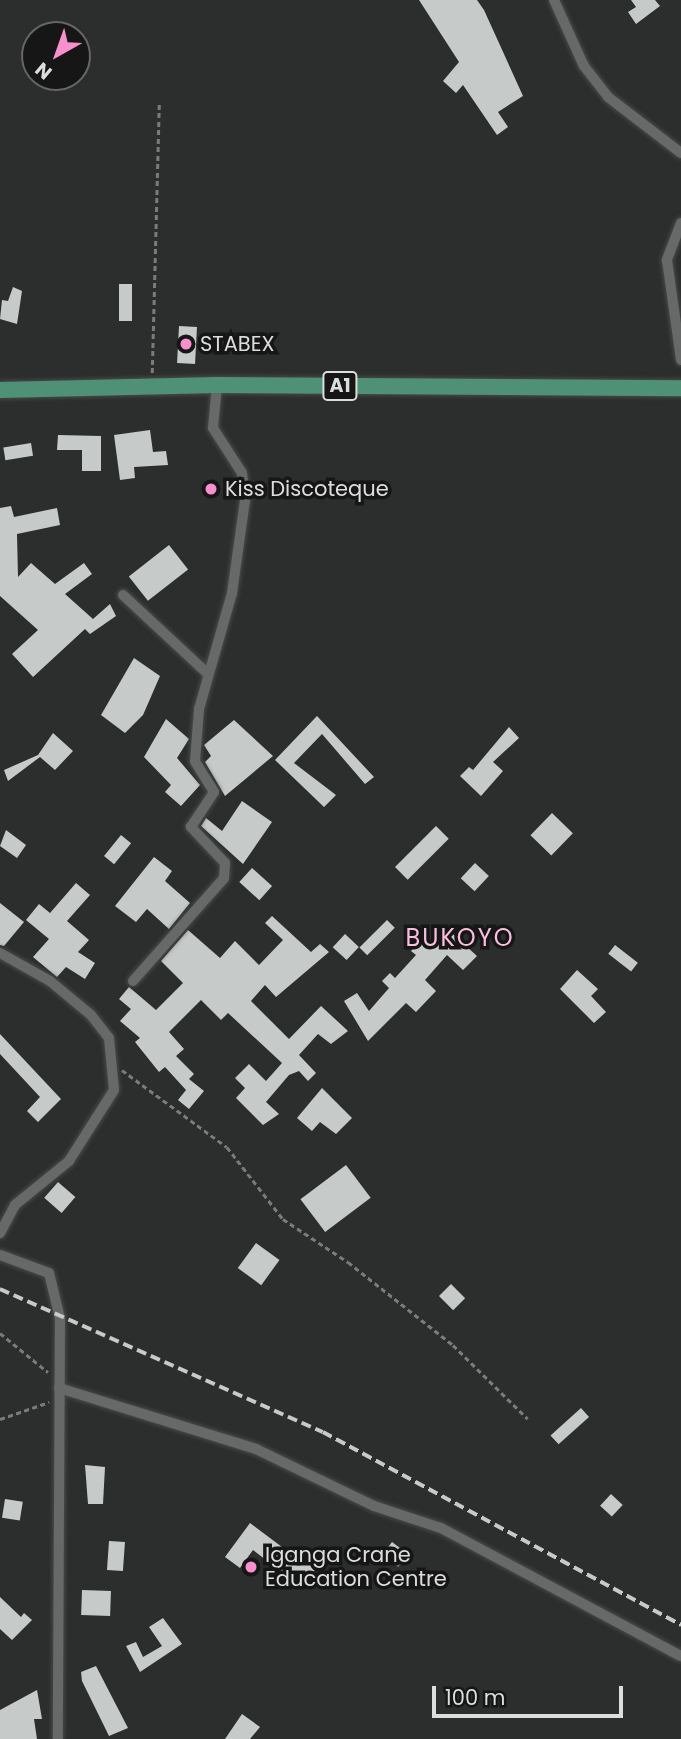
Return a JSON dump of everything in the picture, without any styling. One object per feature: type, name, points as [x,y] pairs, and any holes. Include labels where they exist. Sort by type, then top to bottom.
[{"type":"main road","name":"A1","points":[[0,390],[217,385],[681,388]]},
{"type":"street","points":[[554,0],[584,66],[608,97],[681,153]]},
{"type":"street","points":[[681,223],[667,260],[681,360]]},
{"type":"street","points":[[133,981],[224,878],[225,863],[191,827],[214,792],[195,761],[208,674],[232,593],[245,501],[242,472],[213,428],[217,385]]},
{"type":"street","points":[[123,595],[208,674]]},
{"type":"street","points":[[0,953],[50,981],[91,1015],[109,1038],[114,1090],[69,1161],[15,1205],[0,1233]]},
{"type":"street","points":[[0,1255],[49,1273],[60,1318],[58,1739]]},
{"type":"street","points":[[59,1393],[256,1449],[374,1506],[452,1534],[681,1656]]},
{"type":"path","points":[[152,387],[159,102]]},
{"type":"path","points":[[111,1062],[227,1147],[283,1219],[348,1262],[453,1345],[528,1419]]},
{"type":"path","points":[[0,1333],[40,1361],[59,1393],[0,1419]]},
{"type":"building","points":[[419,0],[477,0],[484,10],[523,96],[498,112],[508,127],[497,135],[463,85],[456,93],[443,81],[459,62]]},
{"type":"building","points":[[631,0],[655,0],[660,6],[636,24],[628,12],[636,7]]},
{"type":"building","points":[[119,284],[132,284],[132,321],[119,321]]},
{"type":"building","points":[[13,287],[22,291],[17,324],[0,319],[2,300],[8,301]]},
{"type":"building","points":[[179,326],[197,327],[195,364],[177,363]]},
{"type":"building","points":[[150,430],[153,452],[166,451],[168,465],[134,467],[135,478],[120,480],[114,435]]},
{"type":"building","points":[[58,435],[101,436],[101,471],[82,471],[82,450],[57,450]]},
{"type":"building","points":[[31,443],[33,456],[5,460],[3,447]]},
{"type":"building","points":[[11,506],[14,517],[57,508],[60,525],[17,534],[18,577],[31,563],[55,584],[84,563],[92,574],[65,594],[93,619],[110,604],[116,616],[90,634],[85,629],[33,677],[12,654],[38,630],[0,596],[0,508]]},
{"type":"building","points":[[169,545],[188,569],[148,601],[129,576]]},
{"type":"building","points":[[134,658],[160,676],[143,715],[125,733],[101,715]]},
{"type":"building","points":[[317,716],[374,777],[365,784],[322,734],[294,763],[336,795],[324,807],[275,760]]},
{"type":"building","points":[[166,719],[189,739],[177,758],[200,785],[181,806],[165,792],[171,785],[144,757]]},
{"type":"building","points":[[234,720],[273,756],[225,796],[205,762],[211,756],[204,745]]},
{"type":"building","points":[[509,727],[519,738],[493,762],[503,771],[481,796],[460,776],[469,767],[473,770]]},
{"type":"building","points":[[53,733],[73,751],[55,770],[40,757],[8,781],[4,770],[38,755]]},
{"type":"building","points":[[242,801],[272,822],[243,864],[201,826],[206,818],[222,831]]},
{"type":"building","points":[[552,813],[573,833],[551,855],[530,835]]},
{"type":"building","points":[[436,826],[449,839],[408,880],[395,867]]},
{"type":"building","points":[[6,830],[26,845],[17,858],[0,846]]},
{"type":"building","points":[[121,835],[131,843],[114,864],[104,856]]},
{"type":"building","points":[[154,857],[172,871],[165,881],[190,903],[169,929],[147,909],[136,922],[115,906]]},
{"type":"building","points":[[475,863],[489,876],[475,891],[461,878]]},
{"type":"building","points":[[252,868],[272,886],[259,900],[239,882]]},
{"type":"building","points":[[76,883],[90,895],[67,921],[89,940],[78,952],[95,963],[85,979],[66,967],[57,977],[33,957],[49,939],[26,920],[39,904],[50,913]]},
{"type":"building","points":[[0,903],[24,922],[4,946],[0,945]]},
{"type":"building","points":[[272,916],[311,952],[320,944],[329,952],[276,997],[265,985],[251,1001],[289,1039],[321,1006],[348,1031],[331,1044],[318,1034],[299,1055],[316,1073],[308,1081],[299,1071],[289,1075],[266,1102],[279,1114],[263,1125],[236,1098],[245,1088],[235,1078],[249,1064],[266,1081],[282,1063],[228,1013],[221,1020],[201,1000],[169,1032],[184,1049],[176,1056],[194,1074],[189,1079],[204,1091],[189,1109],[178,1100],[186,1090],[165,1067],[159,1072],[135,1042],[140,1038],[120,1021],[131,1009],[119,999],[129,987],[156,1010],[183,983],[161,961],[188,930],[220,958],[235,941],[259,965],[283,940],[265,923]]},
{"type":"building","points":[[387,920],[395,928],[367,955],[359,948]]},
{"type":"building","points":[[445,927],[477,956],[463,970],[447,955],[425,980],[436,991],[416,1012],[406,1003],[368,1041],[344,1001],[357,993],[369,1011],[389,988],[382,981],[390,973],[395,978],[416,955],[411,951],[422,939],[428,945]]},
{"type":"building","points":[[345,934],[359,947],[347,960],[333,947]]},
{"type":"building","points":[[615,945],[638,963],[631,972],[608,954]]},
{"type":"building","points":[[577,970],[598,989],[591,996],[606,1012],[594,1023],[560,989]]},
{"type":"building","points":[[0,1034],[61,1099],[38,1122],[27,1111],[40,1097],[0,1054]]},
{"type":"building","points":[[322,1088],[352,1118],[336,1134],[320,1122],[312,1131],[297,1118]]},
{"type":"building","points":[[346,1165],[371,1198],[325,1232],[300,1199]]},
{"type":"building","points":[[58,1182],[75,1197],[62,1213],[44,1198]]},
{"type":"building","points":[[256,1243],[279,1260],[261,1285],[238,1268]]},
{"type":"building","points":[[451,1284],[465,1298],[453,1310],[439,1296]]},
{"type":"building","points":[[581,1408],[589,1417],[559,1444],[551,1435]]},
{"type":"building","points":[[85,1465],[105,1467],[103,1504],[88,1504]]},
{"type":"building","points":[[611,1494],[623,1505],[612,1517],[600,1506]]},
{"type":"building","points":[[5,1499],[23,1502],[20,1521],[2,1518]]},
{"type":"building","points":[[250,1523],[298,1559],[305,1551],[320,1564],[301,1587],[253,1550],[240,1568],[225,1557]]},
{"type":"building","points":[[109,1541],[125,1542],[123,1571],[107,1570]]},
{"type":"building","points":[[392,1542],[408,1554],[398,1567],[382,1555]]},
{"type":"building","points":[[82,1590],[111,1591],[110,1616],[81,1615]]},
{"type":"building","points":[[0,1597],[21,1617],[24,1613],[32,1620],[12,1640],[0,1629]]},
{"type":"building","points":[[163,1618],[182,1644],[140,1672],[126,1646],[136,1642],[143,1657],[162,1646],[149,1627]]},
{"type":"building","points":[[96,1666],[128,1728],[109,1736],[82,1681],[81,1672]]},
{"type":"building","points":[[37,1690],[42,1719],[34,1719],[37,1739],[0,1739],[0,1710]]},
{"type":"building","points":[[242,1714],[260,1727],[250,1739],[225,1739]]},
{"type":"railway","points":[[0,1289],[323,1432],[681,1625]]},
{"type":"place","name":"STABEX","points":[[186,344]]},
{"type":"place","name":"Kiss Discoteque","points":[[211,489]]},
{"type":"place","name":"Iganga Crane Education Centre","points":[[251,1567]]},
{"type":"district","name":"BUKOYO","points":[[460,938]]}]
